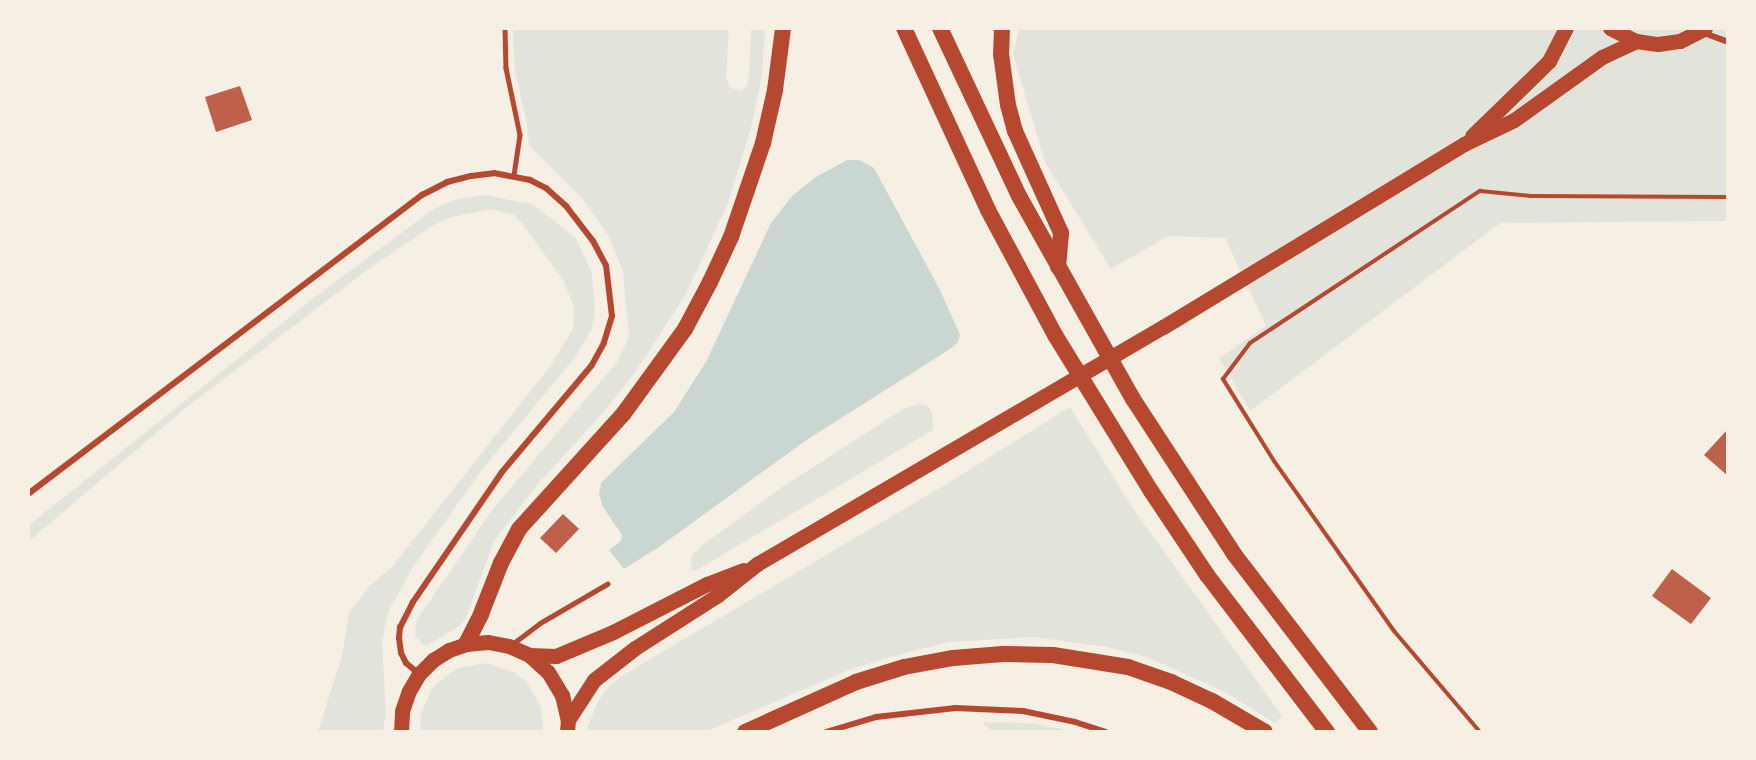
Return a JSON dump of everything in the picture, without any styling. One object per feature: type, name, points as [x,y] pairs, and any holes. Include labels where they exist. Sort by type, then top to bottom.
[{"type":"highway","points":[[466,644],[481,614],[501,563],[519,529],[624,413],[685,329],[710,282],[739,217],[763,143],[775,90],[783,28]]},
{"type":"highway","points":[[904,28],[988,210],[1055,335],[1151,491],[1207,575],[1326,732]]},
{"type":"highway","points":[[940,28],[1019,196],[1133,399],[1234,555],[1370,732]]},
{"type":"highway","points":[[1002,28],[1001,54],[1008,105],[1015,131],[1061,233],[1058,267]]},
{"type":"highway","points":[[745,732],[856,682],[904,668],[953,658],[1003,654],[1053,655],[1128,667],[1212,700],[1264,732]]},
{"type":"main road","points":[[1464,144],[1550,61],[1566,28]]},
{"type":"main road","points":[[1610,28],[1636,41],[1658,44],[1680,41],[1703,30]]},
{"type":"main road","points":[[567,726],[594,680],[635,648],[718,595],[757,564],[1163,327],[1464,144],[1514,120],[1602,57],[1636,41]]},
{"type":"main road","points":[[529,655],[556,656],[613,632],[707,584],[757,564]]},
{"type":"main road","points":[[401,732],[405,701],[419,674],[433,660],[466,644],[488,642],[509,646],[529,655],[548,672],[562,695],[567,726]]},
{"type":"street","points":[[1703,30],[1728,42]]},
{"type":"street","points":[[28,494],[422,195],[447,182],[494,172],[514,175],[546,188],[579,220],[606,265],[612,316],[604,343],[592,365],[502,472],[412,602],[400,627],[399,638],[401,653],[406,663],[419,674]]},
{"type":"street","points":[[826,732],[896,713],[974,708],[1008,709],[1052,716],[1105,732]]},
{"type":"lane","points":[[505,28],[506,68],[520,135],[514,175]]},
{"type":"lane","points":[[509,646],[540,624],[607,584]]},
{"type":"path","points":[[1480,732],[1394,631],[1274,462],[1223,379],[1250,343],[1480,191],[1531,196],[1728,197]]},
{"type":"shaded area","points":[[1019,28],[1727,29],[1727,221],[1500,223],[1250,411],[1219,358],[1266,326],[1225,238],[1168,236],[1111,269],[1045,162],[1013,54]]},
{"type":"shaded area","points":[[513,29],[729,29],[726,78],[730,87],[740,91],[747,86],[749,75],[751,29],[765,29],[762,74],[751,128],[728,203],[685,296],[634,374],[601,415],[537,485],[494,541],[466,618],[458,627],[426,646],[415,637],[416,621],[493,509],[617,362],[629,337],[623,271],[608,235],[583,199],[529,145],[527,123],[515,73]]},
{"type":"shaded area","points":[[847,160],[859,160],[874,168],[941,292],[960,335],[958,342],[805,441],[659,547],[624,569],[609,550],[621,541],[622,535],[603,507],[599,494],[601,483],[674,412],[706,362],[771,223],[792,196],[816,177]]},
{"type":"shaded area","points":[[484,195],[532,204],[576,238],[592,273],[595,312],[592,329],[575,357],[481,471],[413,567],[388,612],[382,643],[386,712],[383,731],[318,731],[342,656],[349,613],[369,586],[392,567],[551,365],[573,329],[574,308],[564,281],[514,215],[492,209],[452,217],[432,226],[370,268],[188,406],[29,541],[29,525],[315,297],[435,208],[458,199]]},
{"type":"shaded area","points":[[919,404],[928,406],[932,412],[933,430],[697,570],[690,570],[692,555],[705,543],[784,486],[903,409]]},
{"type":"shaded area","points":[[1070,407],[1132,507],[1282,716],[1275,723],[1225,692],[1146,657],[1107,647],[1034,637],[949,642],[890,657],[849,670],[707,731],[586,731],[597,703],[608,687],[620,677],[948,483]]},
{"type":"shaded area","points":[[486,663],[514,672],[526,681],[541,707],[543,731],[420,731],[421,713],[433,687],[457,668]]},
{"type":"shaded area","points":[[982,722],[1031,723],[1072,731],[992,731]]},
{"type":"building","points":[[240,86],[252,120],[216,132],[205,97]]},
{"type":"building","points":[[1728,429],[1728,476],[1704,455]]},
{"type":"building","points":[[563,514],[579,529],[556,553],[540,538]]},
{"type":"building","points":[[1672,569],[1711,598],[1691,624],[1652,596]]}]
